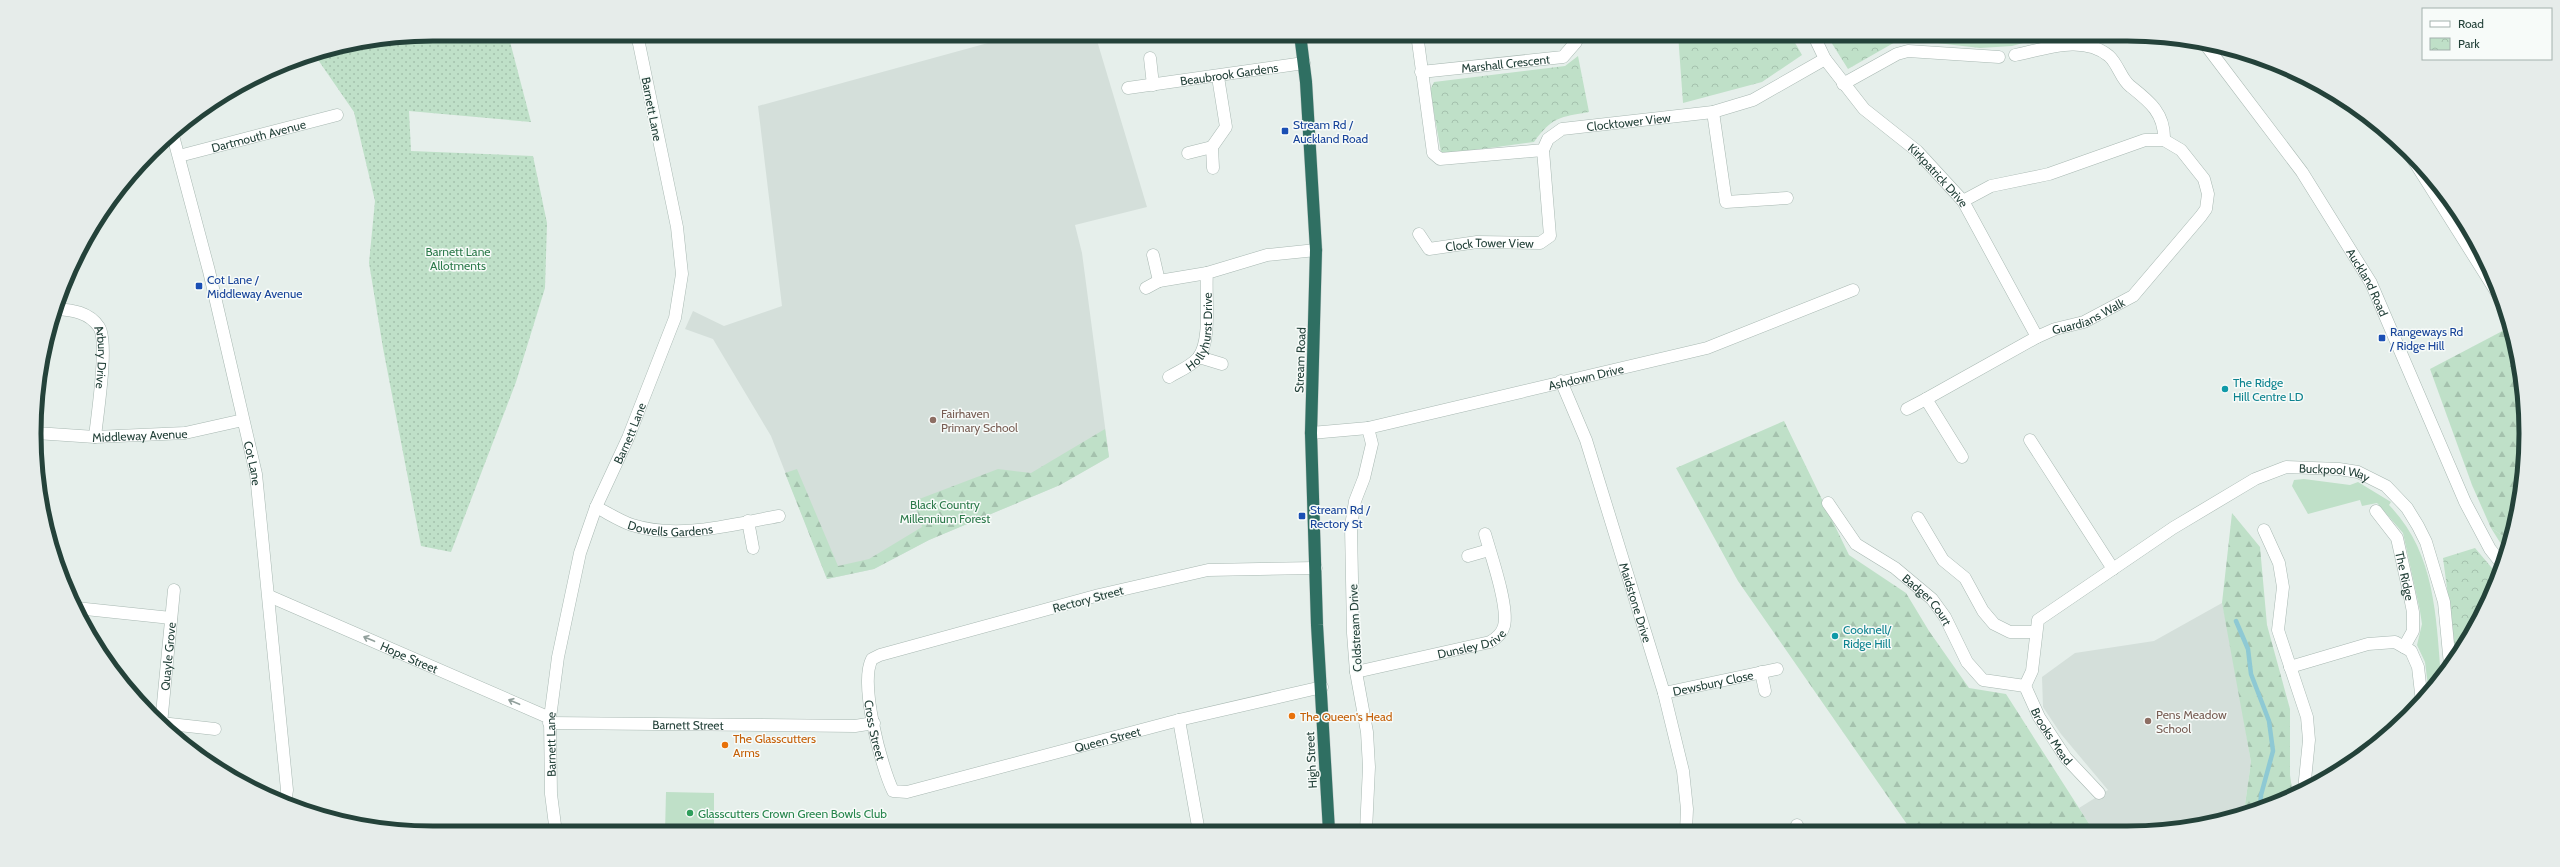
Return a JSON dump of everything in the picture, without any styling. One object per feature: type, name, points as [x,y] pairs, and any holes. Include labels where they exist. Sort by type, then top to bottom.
[{"type":"highway","name":"Stream Road","points":[[1301,41],[1304,63],[1316,250],[1312,432],[1316,568],[1322,687]]},
{"type":"highway","name":"High Street","points":[[1322,687],[1329,826]]},
{"type":"street","name":"Barnett Lane","points":[[555,826],[551,794],[550,721],[558,657],[580,553],[596,507],[628,438],[675,318],[682,274],[677,227],[638,41]]},
{"type":"street","points":[[1418,41],[1433,153],[1440,159],[1453,160],[1543,150]]},
{"type":"street","name":"Marshall Crescent","points":[[1421,72],[1563,57],[1576,41]]},
{"type":"street","name":"Kirkpatrick Drive","points":[[1816,41],[1825,59],[1864,109],[1917,151],[1963,201],[2037,337]]},
{"type":"street","points":[[1963,201],[1992,186],[2049,174],[2145,140],[2164,140],[2165,127],[2153,104],[2128,84],[2114,61],[2102,51],[2093,46],[2080,44],[2015,55]]},
{"type":"street","name":"Auckland Road","points":[[2210,50],[2302,172],[2371,283],[2465,502],[2490,549],[2498,560]]},
{"type":"street","points":[[1843,84],[1897,54],[1908,51],[1999,57]]},
{"type":"street","points":[[1150,58],[1153,85]]},
{"type":"street","name":"Clocktower View","points":[[1543,150],[1548,139],[1562,129],[1713,112],[1753,100],[1825,59]]},
{"type":"street","name":"Beaubrook Gardens","points":[[1128,88],[1218,77],[1304,63]]},
{"type":"street","points":[[1213,168],[1212,147],[1226,127],[1218,77]]},
{"type":"street","points":[[1713,112],[1726,202],[1787,198]]},
{"type":"street","name":"Dartmouth Avenue","points":[[179,156],[337,115]]},
{"type":"street","name":"Cot Lane","points":[[174,139],[256,474],[287,790],[286,797]]},
{"type":"street","name":"Guardians Walk","points":[[1908,409],[2037,337],[2055,329],[2084,322],[2133,296],[2201,216],[2206,208],[2208,194],[2204,179],[2181,150],[2164,140]]},
{"type":"street","points":[[1188,153],[1212,147]]},
{"type":"street","name":"Clock Tower View","points":[[1419,234],[1430,249],[1477,242],[1540,243],[1550,236],[1543,150]]},
{"type":"street","points":[[2423,177],[2485,274]]},
{"type":"street","name":"Hollyhurst Drive","points":[[1146,288],[1159,281],[1207,273],[1267,256],[1316,250]]},
{"type":"street","points":[[1153,255],[1159,281]]},
{"type":"street","name":"Hollyhurst Drive","points":[[1169,377],[1190,365],[1199,357],[1204,345],[1206,326],[1207,273]]},
{"type":"street","name":"Ashdown Drive","points":[[1312,432],[1368,428],[1561,381],[1707,348],[1853,290]]},
{"type":"street","name":"Arbury Drive","points":[[61,309],[81,311],[99,327],[103,350],[95,437]]},
{"type":"street","points":[[1199,357],[1222,364]]},
{"type":"street","name":"Maidstone Drive","points":[[1561,381],[1586,440],[1664,694],[1683,771],[1687,809],[1686,826]]},
{"type":"street","points":[[1926,399],[1962,457]]},
{"type":"street","name":"Middleway Avenue","points":[[41,433],[95,437],[185,432],[243,420]]},
{"type":"street","name":"Coldstream Drive","points":[[1366,826],[1369,767],[1366,732],[1356,672],[1351,526],[1355,501],[1364,478],[1372,444],[1368,428]]},
{"type":"street","points":[[2030,440],[2113,569]]},
{"type":"street","name":"Buckpool Way","points":[[2025,686],[2032,671],[2038,620],[2185,520],[2255,479],[2286,467],[2308,466],[2358,472],[2386,486],[2402,503],[2426,542],[2444,602],[2449,657]]},
{"type":"street","name":"Badger Court","points":[[1828,503],[1856,544],[1895,568],[1932,599],[1945,617],[1967,662],[1983,680],[2025,686]]},
{"type":"street","name":"Dowells Gardens","points":[[596,507],[633,525],[668,531],[706,529],[779,516]]},
{"type":"street","name":"The Ridge","points":[[2376,511],[2397,538],[2413,612],[2413,631],[2404,647]]},
{"type":"street","points":[[1918,518],[1943,560],[1965,578],[1983,611],[1994,624],[2010,632],[2036,632]]},
{"type":"street","points":[[748,521],[753,548]]},
{"type":"street","points":[[2264,530],[2279,563],[2283,587],[2278,630],[2308,725],[2309,740],[2305,783]]},
{"type":"street","name":"Dunsley Drive","points":[[1356,672],[1490,642],[1500,636],[1504,626],[1505,611],[1485,534]]},
{"type":"street","points":[[1468,556],[1489,550]]},
{"type":"street","name":"Rectory Street","points":[[869,666],[872,659],[880,655],[960,632],[1099,595],[1208,570],[1316,568]]},
{"type":"street","name":"Quayle Grove","points":[[162,716],[174,590]]},
{"type":"street","name":"Hope Street","points":[[269,596],[550,721]]},
{"type":"street","points":[[82,609],[171,618]]},
{"type":"street","points":[[2290,667],[2368,644],[2396,642],[2411,650],[2418,666],[2421,693]]},
{"type":"street","name":"Cross Street","points":[[869,666],[867,677],[874,723],[886,776],[893,791]]},
{"type":"street","name":"Dewsbury Close","points":[[1664,694],[1777,669]]},
{"type":"street","name":"Dewsbury Close","points":[[1761,672],[1765,691]]},
{"type":"street","name":"Brooks Mead","points":[[2025,686],[2039,717],[2059,747],[2099,793]]},
{"type":"street","name":"Queen Street","points":[[893,791],[907,792],[1179,720],[1322,687]]},
{"type":"street","points":[[1179,720],[1198,826]]},
{"type":"street","name":"Barnett Street","points":[[550,721],[855,726],[874,723]]},
{"type":"street","name":"Quayle Grove","points":[[171,725],[215,729]]},
{"type":"shaded area","points":[[995,41],[1097,41],[1147,207],[1075,225],[1082,253],[1109,457],[1060,485],[929,540],[874,569],[827,579],[771,436],[713,339],[685,329],[693,311],[724,326],[782,306],[758,106]]},
{"type":"shaded area","name":"Pens Meadow School","points":[[2222,603],[2231,644],[2251,762],[2245,808],[2228,813],[2178,823],[2126,826],[2090,826],[2079,808],[2108,790],[2061,734],[2043,707],[2042,677],[2075,653],[2154,641]]},
{"type":"green space","name":"Barnett Lane Allotments","points":[[434,41],[510,41],[531,122],[409,111],[411,151],[533,156],[547,223],[545,288],[516,382],[451,552],[421,546],[383,348],[369,263],[375,201],[354,112],[317,59],[332,54],[382,44]]},
{"type":"green space","points":[[1679,41],[1794,41],[1802,55],[1762,82],[1683,103]]},
{"type":"green space","points":[[1830,41],[1897,41],[1848,69]]},
{"type":"green space","points":[[1920,41],[2030,41],[2012,46],[1980,48]]},
{"type":"green space","points":[[1578,56],[1589,112],[1571,115],[1557,120],[1546,127],[1534,142],[1453,153],[1441,152],[1430,90],[1434,82],[1565,66]]},
{"type":"green space","points":[[2505,330],[2516,382],[2519,434],[2516,485],[2505,537],[2491,528],[2472,485],[2430,369]]},
{"type":"green space","points":[[1784,421],[1849,555],[1906,593],[1929,631],[1969,688],[2006,694],[2090,826],[1908,826],[1738,581],[1676,468]]},
{"type":"green space","name":"Black Country Millennium Forest","points":[[1105,429],[1109,457],[1060,485],[929,540],[874,569],[827,579],[785,473],[797,469],[838,566],[869,559],[922,527],[914,501],[998,469],[1031,473]]},
{"type":"green space","points":[[2304,479],[2350,485],[2358,482],[2391,502],[2389,505],[2404,523],[2416,543],[2430,585],[2437,631],[2440,669],[2428,685],[2425,662],[2417,645],[2422,624],[2403,533],[2377,503],[2362,506],[2360,500],[2308,514],[2292,486],[2294,480]]},
{"type":"green space","points":[[2232,513],[2260,547],[2267,625],[2290,709],[2290,775],[2292,789],[2245,808],[2251,762],[2222,603]]},
{"type":"green space","points":[[2491,528],[2505,537],[2502,546]]},
{"type":"green space","points":[[2475,548],[2494,571],[2479,607],[2455,649],[2443,558]]},
{"type":"green space","name":"Glasscutters Crown Green Bowls Club","points":[[666,792],[714,793],[714,826],[665,826]]},
{"type":"waterway","points":[[2236,621],[2248,649],[2251,674],[2269,721],[2273,751],[2260,802]]},
{"type":"place","name":"Stream Rd / Auckland Road","points":[[1285,131]]},
{"type":"place","name":"Cot Lane / Middleway Avenue","points":[[199,286]]},
{"type":"place","name":"Rangeways Rd / Ridge Hill","points":[[2382,338]]},
{"type":"place","name":"The Ridge Hill Centre LD","points":[[2225,389]]},
{"type":"place","name":"Fairhaven Primary School","points":[[933,420]]},
{"type":"place","name":"Stream Rd / Rectory St","points":[[1302,516]]},
{"type":"place","name":"Cooknell/ Ridge Hill","points":[[1835,636]]},
{"type":"place","name":"The Queen's Head","points":[[1292,716]]},
{"type":"place","name":"Pens Meadow School","points":[[2148,721]]},
{"type":"place","name":"The Glasscutters Arms","points":[[725,745]]},
{"type":"place","name":"Glasscutters Crown Green Bowls Club","points":[[690,813]]}]
